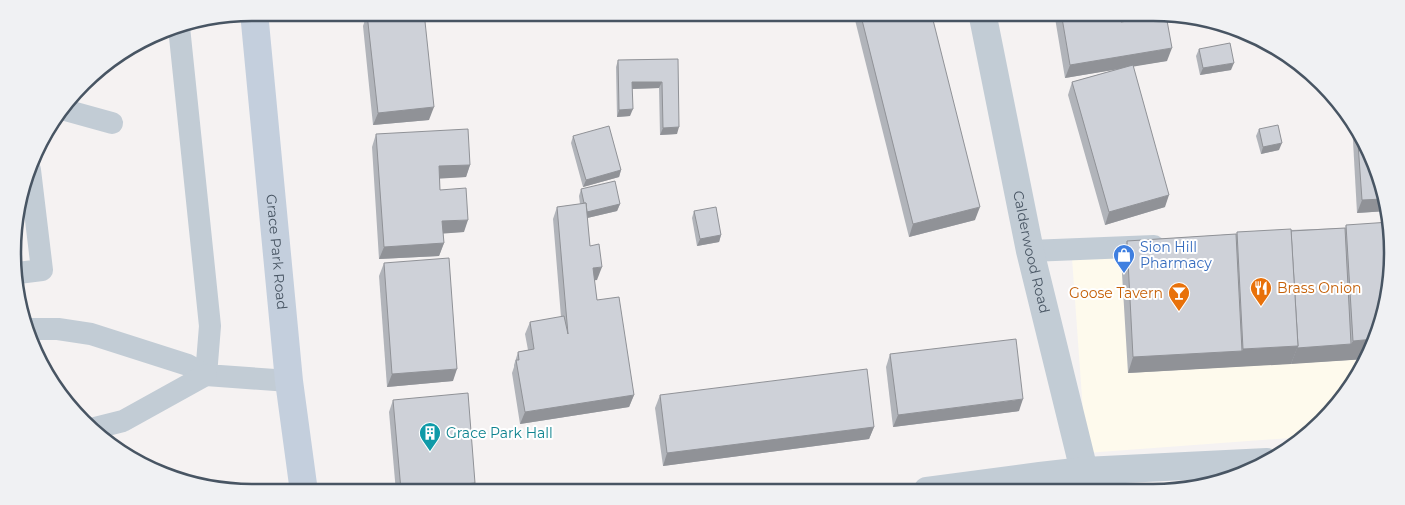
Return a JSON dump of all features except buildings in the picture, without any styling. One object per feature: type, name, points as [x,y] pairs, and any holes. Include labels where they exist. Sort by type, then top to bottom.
[{"type":"street","name":"Grace Park Road","points":[[255,21],[289,380],[303,484]]},
{"type":"street","name":"Calderwood Road","points":[[984,21],[1030,251],[1087,481]]},
{"type":"street","points":[[980,484],[1040,476],[1087,481],[1245,464]]},
{"type":"lane","points":[[180,33],[210,326],[206,374]]},
{"type":"lane","points":[[70,111],[112,123]]},
{"type":"lane","points":[[22,272],[42,270],[32,185]]},
{"type":"lane","points":[[1030,251],[1174,245]]},
{"type":"lane","points":[[35,329],[58,329],[91,334],[188,365],[206,374],[289,380]]},
{"type":"lane","points":[[101,427],[123,421],[206,374]]},
{"type":"shaded area","points":[[1383,235],[1384,252],[1382,283],[1376,312],[1360,355],[1345,381],[1326,405],[1290,438],[1086,453],[1072,258]]},
{"type":"place","name":"Sion Hill Pharmacy","points":[[1124,274]]},
{"type":"place","name":"Brass Onion","points":[[1261,307]]},
{"type":"place","name":"Goose Tavern","points":[[1179,312]]},
{"type":"place","name":"Grace Park Hall","points":[[430,452]]}]
